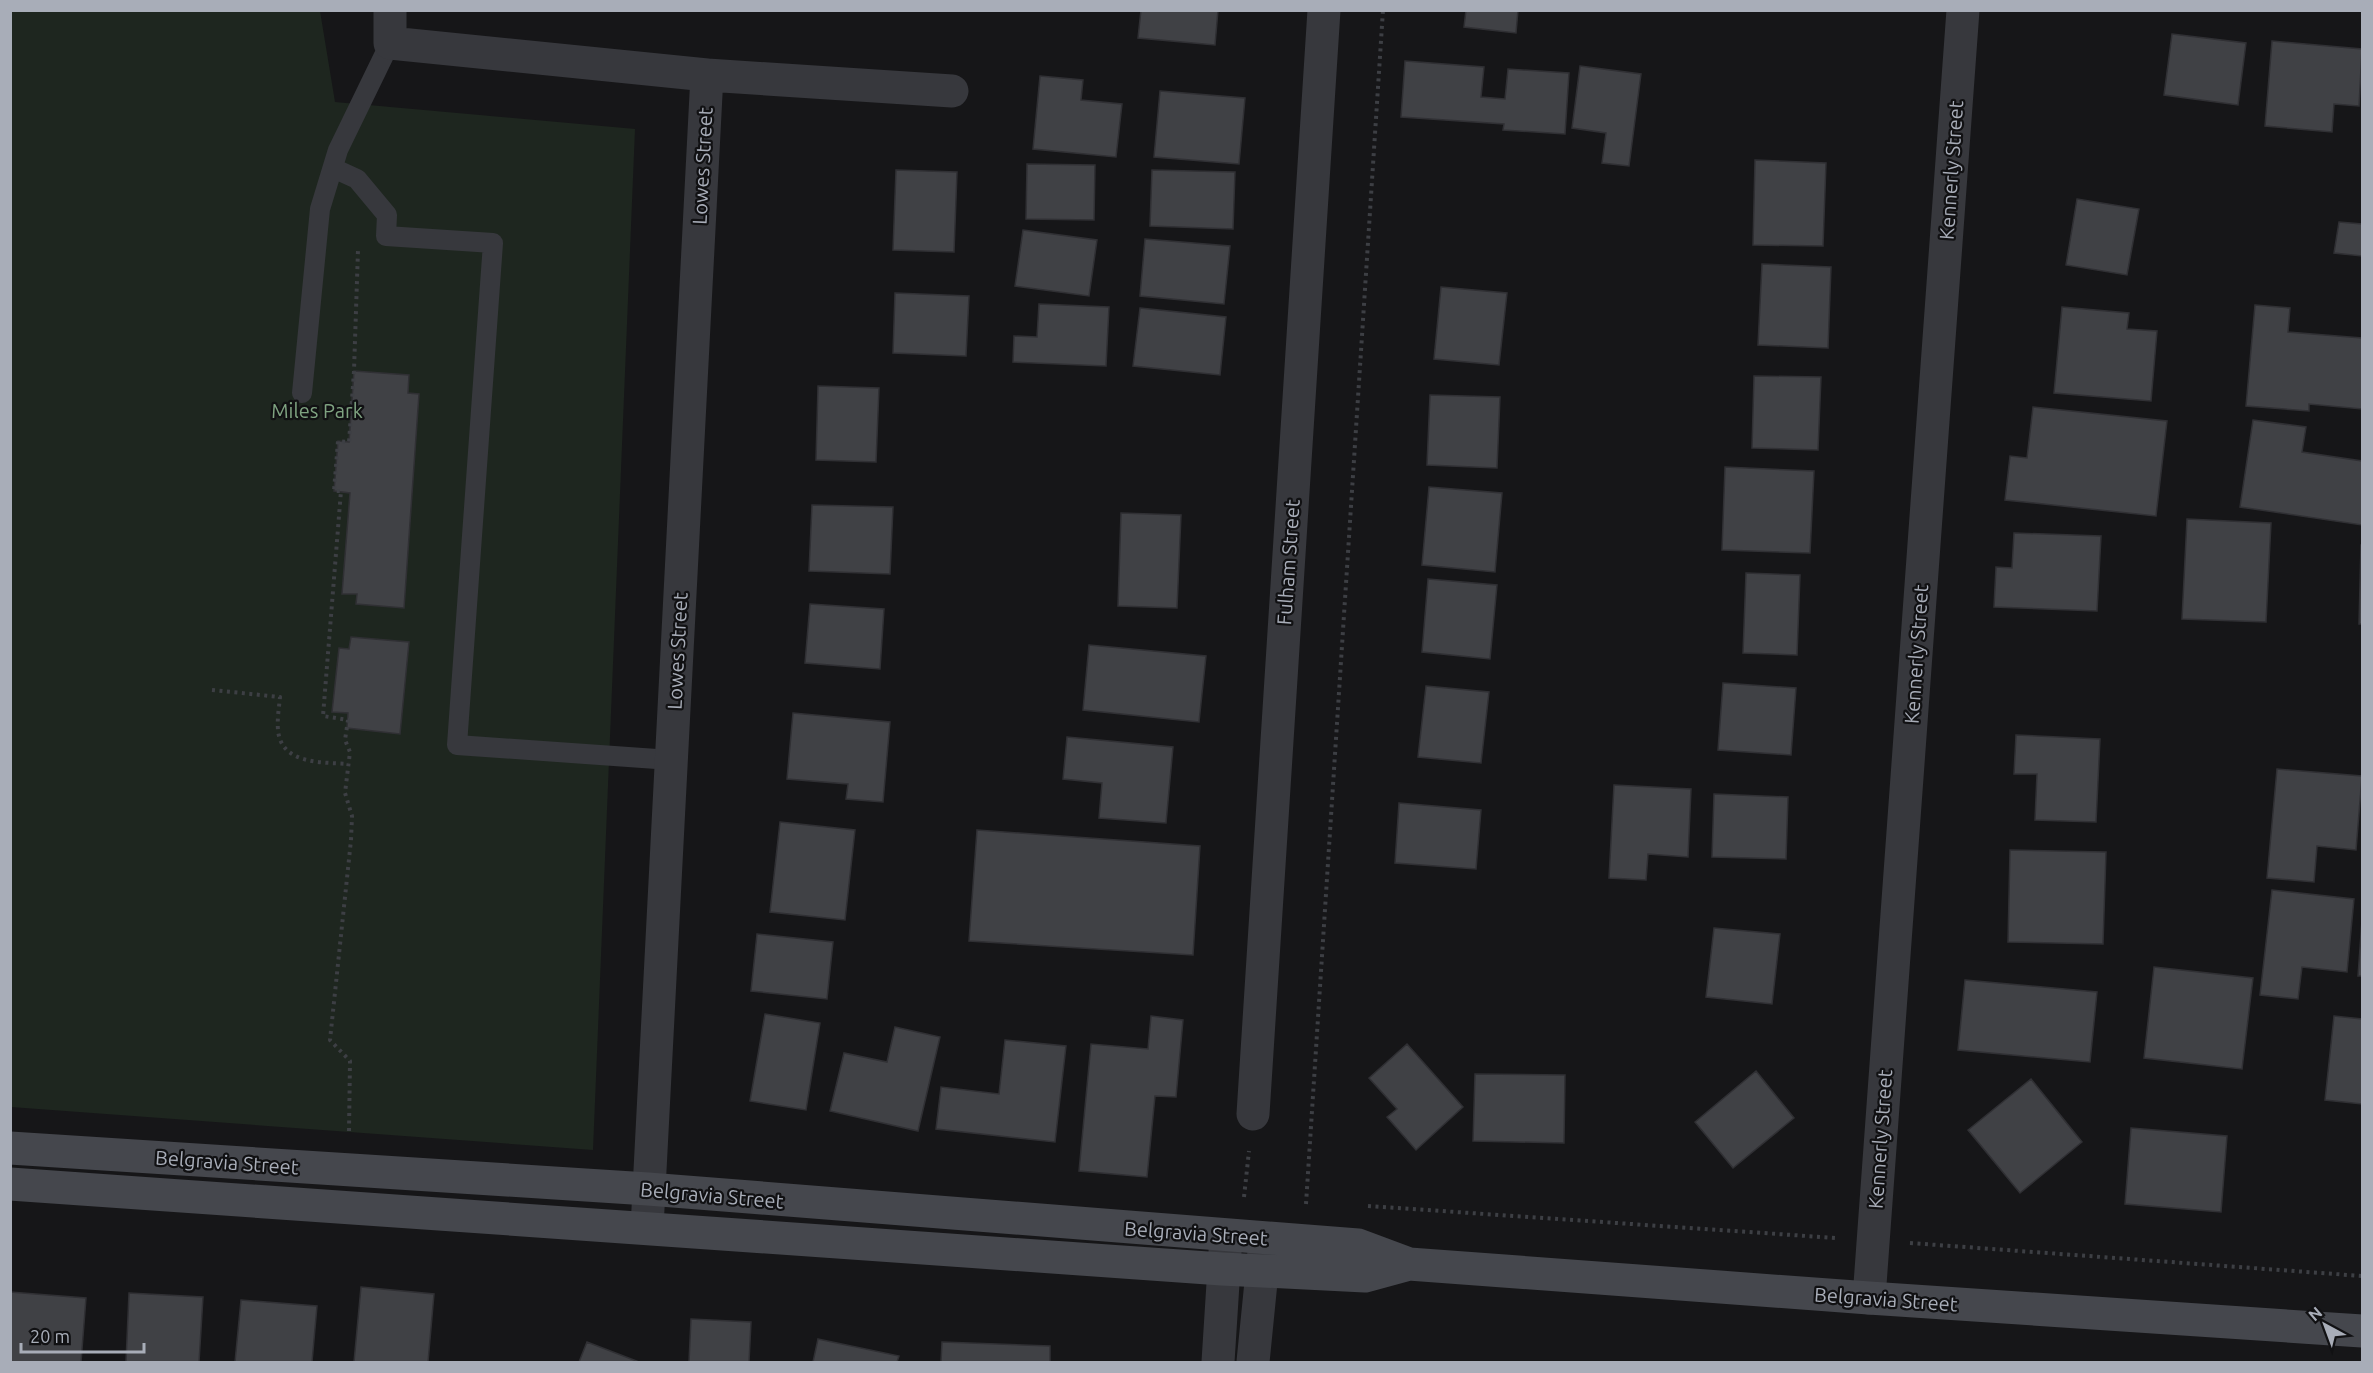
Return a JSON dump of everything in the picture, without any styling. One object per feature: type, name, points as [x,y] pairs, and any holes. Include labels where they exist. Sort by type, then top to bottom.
[{"type":"street","points":[[390,10],[390,43],[707,75],[952,91]]},
{"type":"street","name":"Fulham Street","points":[[1253,1114],[1324,10]]},
{"type":"street","name":"Kennerly Street","points":[[1869,1298],[1963,10]]},
{"type":"street","name":"Lowes Street","points":[[648,1228],[648,1189],[707,75]]},
{"type":"street","name":"Belgravia Street","points":[[10,1148],[648,1189],[1358,1245],[1409,1264],[2362,1331]]},
{"type":"street","name":"Belgravia Street","points":[[10,1184],[1222,1269],[1365,1276],[1409,1264]]},
{"type":"street","points":[[1218,1362],[1222,1269],[1226,1236]]},
{"type":"street","points":[[1253,1362],[1265,1239]]},
{"type":"lane","points":[[302,393],[320,209],[338,150],[390,43]]},
{"type":"lane","points":[[333,168],[357,179],[387,215],[386,236],[492,243],[457,745],[671,760]]},
{"type":"path","points":[[1312,1210],[1304,1202],[1383,10]]},
{"type":"path","points":[[349,1137],[350,1062],[330,1040],[351,840],[352,816],[345,793],[350,752],[345,740],[348,720],[323,716],[341,491],[334,491],[338,441],[349,442],[359,231],[364,189]]},
{"type":"path","points":[[212,690],[280,697],[278,733],[282,743],[291,753],[308,761],[348,764]]},
{"type":"path","points":[[1244,1198],[1253,1114]]},
{"type":"path","points":[[1232,1197],[1254,1199]]},
{"type":"path","points":[[1304,1202],[1316,1203]]},
{"type":"path","points":[[1363,1206],[1837,1238]]},
{"type":"path","points":[[1910,1243],[2362,1276]]},
{"type":"green space","name":"Miles Park","points":[[10,11],[320,11],[335,102],[635,129],[593,1150],[11,1107]]},
{"type":"building","points":[[1141,10],[1218,10],[1215,45],[1138,38]]},
{"type":"building","points":[[1466,10],[1518,10],[1516,33],[1464,27]]},
{"type":"building","points":[[2172,34],[2246,43],[2238,105],[2164,95]]},
{"type":"building","points":[[2272,41],[2362,49],[2359,106],[2334,104],[2332,132],[2265,126]]},
{"type":"building","points":[[1405,61],[1484,67],[1481,97],[1505,99],[1508,69],[1569,73],[1565,134],[1503,130],[1504,124],[1401,117]]},
{"type":"building","points":[[1580,66],[1641,74],[1629,166],[1602,163],[1606,133],[1572,128]]},
{"type":"building","points":[[1040,76],[1083,80],[1081,100],[1122,104],[1116,157],[1033,149]]},
{"type":"building","points":[[1160,91],[1245,98],[1239,164],[1154,157]]},
{"type":"building","points":[[1755,160],[1826,163],[1823,246],[1753,245]]},
{"type":"building","points":[[1027,164],[1095,165],[1094,220],[1026,219]]},
{"type":"building","points":[[896,170],[957,172],[954,252],[893,250]]},
{"type":"building","points":[[1152,170],[1235,172],[1233,229],[1150,226]]},
{"type":"building","points":[[2077,199],[2139,209],[2127,275],[2066,265]]},
{"type":"building","points":[[2339,222],[2362,224],[2362,256],[2334,253]]},
{"type":"building","points":[[1023,230],[1097,240],[1089,296],[1015,286]]},
{"type":"building","points":[[1145,239],[1230,246],[1224,304],[1140,296]]},
{"type":"building","points":[[1762,264],[1831,267],[1828,348],[1758,345]]},
{"type":"building","points":[[1441,287],[1507,293],[1499,365],[1434,359]]},
{"type":"building","points":[[895,293],[969,296],[966,356],[893,353]]},
{"type":"building","points":[[1039,304],[1109,307],[1106,366],[1013,362],[1014,336],[1037,337]]},
{"type":"building","points":[[2255,305],[2290,308],[2288,332],[2362,338],[2362,409],[2309,404],[2309,411],[2246,406]]},
{"type":"building","points":[[2062,307],[2129,313],[2127,329],[2157,331],[2151,401],[2054,393]]},
{"type":"building","points":[[1140,308],[1226,317],[1220,375],[1133,366]]},
{"type":"building","points":[[354,371],[409,375],[408,393],[419,394],[404,608],[356,604],[357,594],[342,594],[350,493],[334,491],[338,441],[349,442]]},
{"type":"building","points":[[1754,376],[1821,377],[1818,450],[1752,448]]},
{"type":"building","points":[[818,386],[879,388],[876,462],[816,460]]},
{"type":"building","points":[[1430,395],[1500,397],[1497,468],[1427,465]]},
{"type":"building","points":[[2033,407],[2167,421],[2156,516],[2005,500],[2010,456],[2027,458]]},
{"type":"building","points":[[2253,420],[2306,427],[2302,452],[2362,461],[2362,525],[2240,507]]},
{"type":"building","points":[[1725,467],[1814,471],[1810,553],[1722,550]]},
{"type":"building","points":[[1429,487],[1502,493],[1495,572],[1422,565]]},
{"type":"building","points":[[812,505],[893,507],[890,574],[809,571]]},
{"type":"building","points":[[1121,513],[1181,515],[1177,608],[1118,606]]},
{"type":"building","points":[[2187,519],[2271,523],[2266,622],[2182,619]]},
{"type":"building","points":[[2014,533],[2101,536],[2097,611],[1994,607],[1996,567],[2012,568]]},
{"type":"building","points":[[2361,545],[2362,624],[2359,624]]},
{"type":"building","points":[[1746,573],[1800,575],[1797,655],[1743,653]]},
{"type":"building","points":[[1428,579],[1497,585],[1490,659],[1422,652]]},
{"type":"building","points":[[810,604],[884,609],[880,669],[805,663]]},
{"type":"building","points":[[351,637],[409,642],[400,734],[347,728],[348,713],[332,712],[339,648],[349,649]]},
{"type":"building","points":[[1089,645],[1206,656],[1199,722],[1083,710]]},
{"type":"building","points":[[1723,683],[1796,688],[1791,755],[1718,750]]},
{"type":"building","points":[[1426,686],[1489,692],[1481,763],[1418,757]]},
{"type":"building","points":[[793,713],[890,722],[883,802],[846,799],[848,784],[787,779]]},
{"type":"building","points":[[2016,735],[2100,739],[2096,822],[2035,820],[2037,774],[2014,774]]},
{"type":"building","points":[[1067,737],[1173,747],[1166,823],[1099,818],[1102,783],[1063,779]]},
{"type":"building","points":[[2277,769],[2362,776],[2356,850],[2317,846],[2314,882],[2267,878]]},
{"type":"building","points":[[1614,785],[1691,789],[1688,857],[1648,854],[1646,880],[1609,878]]},
{"type":"building","points":[[1714,794],[1788,797],[1786,859],[1712,857]]},
{"type":"building","points":[[1399,803],[1481,810],[1476,869],[1395,863]]},
{"type":"building","points":[[780,822],[855,830],[845,920],[770,912]]},
{"type":"building","points":[[977,830],[1200,846],[1193,955],[969,941]]},
{"type":"building","points":[[2010,850],[2106,852],[2103,944],[2008,942]]},
{"type":"building","points":[[2272,890],[2354,899],[2347,972],[2302,967],[2298,999],[2260,995]]},
{"type":"building","points":[[2362,920],[2362,976],[2358,976]]},
{"type":"building","points":[[1714,928],[1780,934],[1772,1004],[1706,997]]},
{"type":"building","points":[[757,934],[833,942],[827,999],[751,991]]},
{"type":"building","points":[[2154,967],[2253,978],[2242,1069],[2144,1058]]},
{"type":"building","points":[[1965,980],[2097,992],[2090,1062],[1958,1050]]},
{"type":"building","points":[[765,1014],[820,1023],[806,1110],[750,1101]]},
{"type":"building","points":[[1151,1016],[1183,1020],[1176,1097],[1155,1096],[1147,1177],[1079,1171],[1091,1044],[1148,1049]]},
{"type":"building","points":[[2334,1016],[2362,1019],[2362,1104],[2325,1100]]},
{"type":"building","points":[[895,1027],[940,1037],[918,1131],[830,1111],[844,1053],[887,1062]]},
{"type":"building","points":[[1005,1040],[1066,1046],[1055,1142],[936,1129],[941,1087],[999,1094]]},
{"type":"building","points":[[1407,1044],[1463,1107],[1416,1150],[1387,1117],[1397,1109],[1369,1078]]},
{"type":"building","points":[[1756,1071],[1794,1118],[1733,1168],[1695,1122]]},
{"type":"building","points":[[1475,1074],[1565,1075],[1564,1143],[1473,1141]]},
{"type":"building","points":[[2031,1079],[2082,1142],[2020,1193],[1968,1130]]},
{"type":"building","points":[[2131,1128],[2227,1136],[2221,1212],[2125,1204]]},
{"type":"building","points":[[361,1287],[434,1294],[428,1362],[354,1362]]},
{"type":"building","points":[[10,1292],[86,1298],[81,1362],[10,1362]]},
{"type":"building","points":[[129,1293],[203,1297],[199,1362],[126,1362]]},
{"type":"building","points":[[241,1300],[317,1306],[312,1362],[235,1362]]},
{"type":"building","points":[[691,1319],[751,1322],[749,1362],[689,1362]]},
{"type":"building","points":[[818,1339],[899,1356],[897,1362],[813,1362]]},
{"type":"building","points":[[587,1342],[639,1362],[579,1362]]},
{"type":"building","points":[[942,1342],[1050,1346],[1050,1362],[941,1362]]}]
